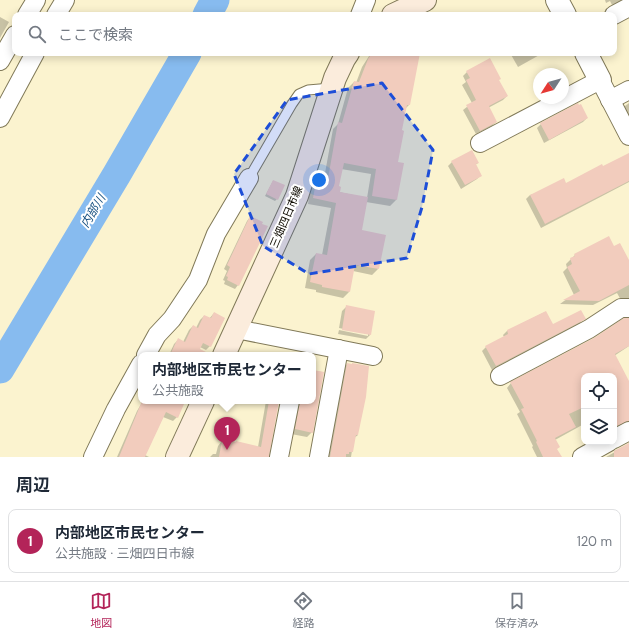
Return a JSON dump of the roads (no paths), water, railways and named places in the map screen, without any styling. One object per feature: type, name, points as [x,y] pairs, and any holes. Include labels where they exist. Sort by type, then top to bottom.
[{"type":"main road","points":[[399,12],[425,0]]},
{"type":"main road","name":"三畑四日市線","points":[[225,352],[296,196],[333,83],[346,56]]},
{"type":"main road","points":[[177,457],[202,404]]},
{"type":"street","points":[[29,12],[36,0]]},
{"type":"street","points":[[58,12],[65,0]]},
{"type":"street","points":[[361,12],[366,0]]},
{"type":"street","points":[[557,0],[563,12]]},
{"type":"street","points":[[617,13],[629,7]]},
{"type":"street","points":[[0,61],[12,41]]},
{"type":"street","points":[[0,118],[33,56]]},
{"type":"street","points":[[333,83],[344,56]]},
{"type":"street","points":[[588,56],[629,136]]},
{"type":"street","points":[[480,143],[600,80]]},
{"type":"street","points":[[610,100],[629,90]]},
{"type":"street","points":[[148,352],[157,335],[172,319],[198,280],[216,234],[248,178]]},
{"type":"street","points":[[500,376],[589,329],[621,308],[629,308]]},
{"type":"street","points":[[236,329],[300,348],[339,349],[373,356]]},
{"type":"street","points":[[319,457],[339,349]]},
{"type":"street","points":[[93,457],[116,409],[138,369]]},
{"type":"street","points":[[279,457],[289,404]]},
{"type":"street","points":[[617,437],[629,431]]},
{"type":"street","points":[[582,457],[604,445]]},
{"type":"lane","points":[[248,178],[292,104],[300,94],[308,90],[333,83]]},
{"type":"waterway","name":"内部川","points":[[209,12],[215,0]]},
{"type":"waterway","name":"内部川","points":[[0,369],[117,174],[185,56]]},
{"type":"place","name":"内部地区市民センター","points":[[227,450]]}]
